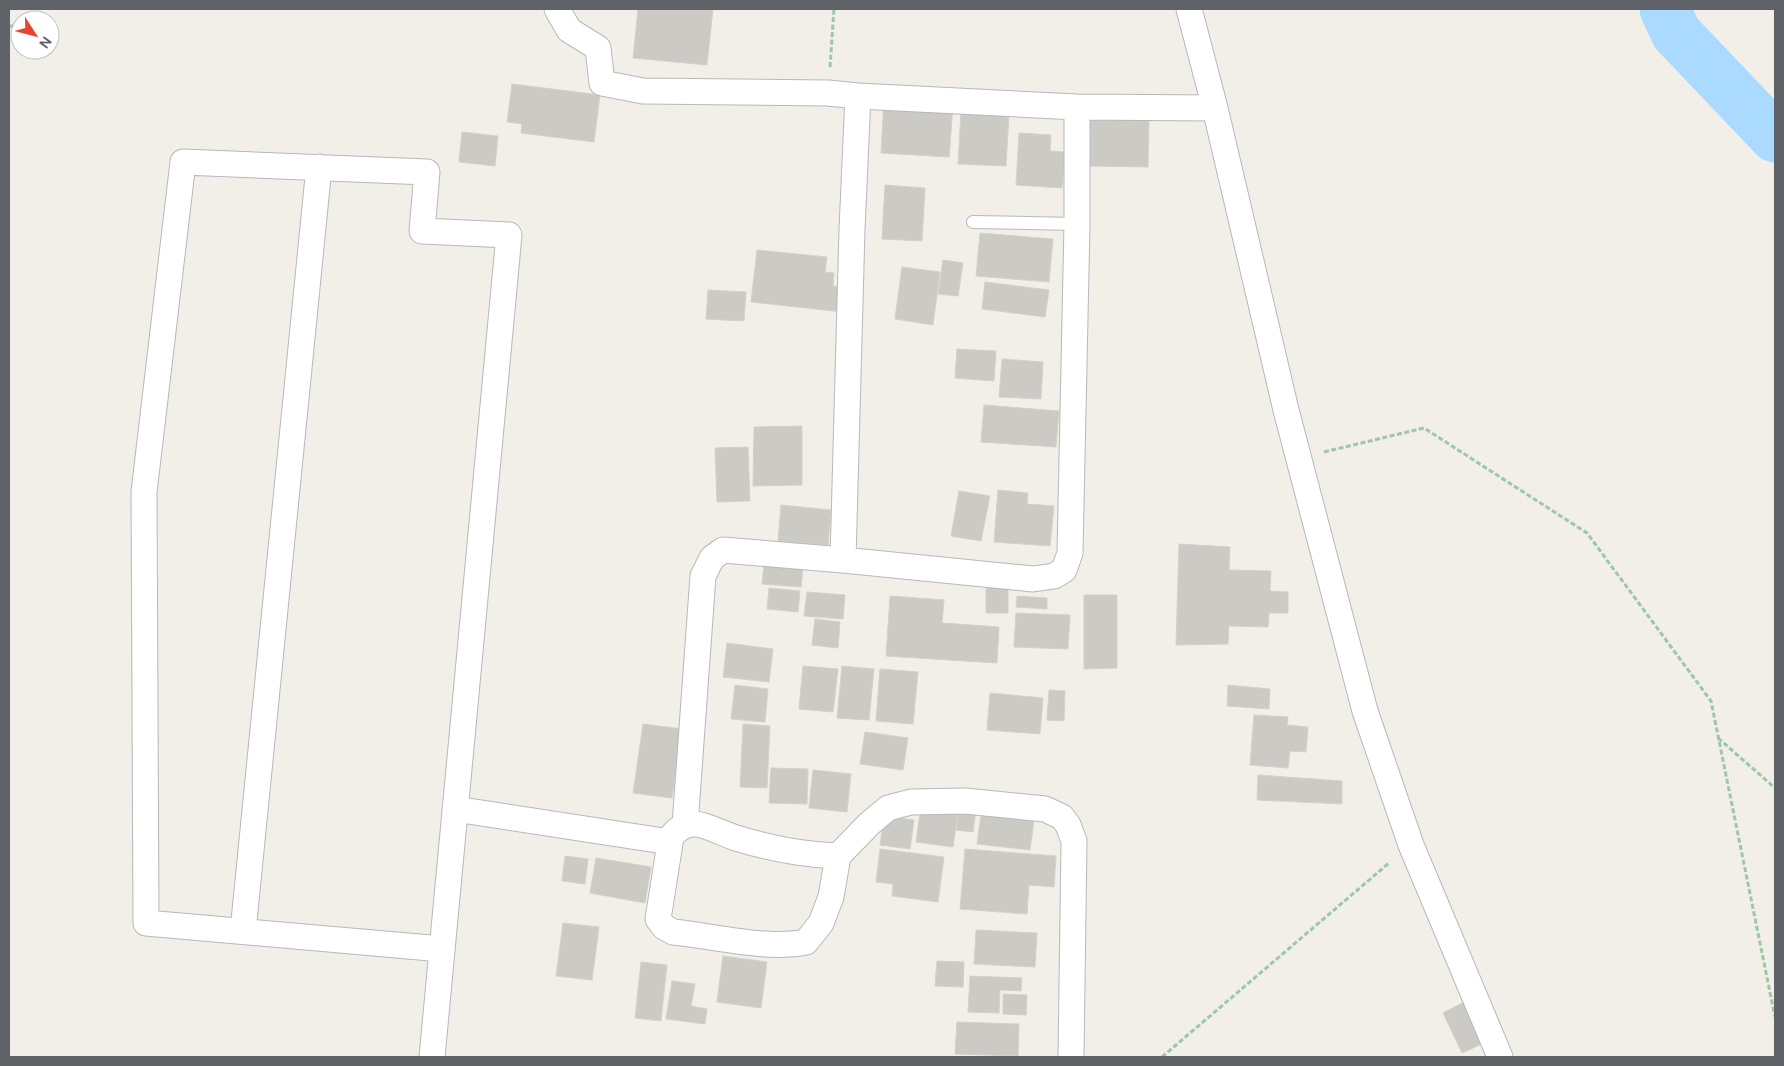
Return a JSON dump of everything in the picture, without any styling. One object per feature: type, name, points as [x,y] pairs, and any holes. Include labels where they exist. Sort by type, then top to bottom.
[{"type":"street","points":[[557,9],[569,30],[598,48],[602,82],[643,91],[828,92],[858,96],[1077,107],[1215,108]]},
{"type":"street","points":[[1189,9],[1215,108],[1299,458],[1365,711],[1411,845],[1500,1057]]},
{"type":"street","points":[[842,560],[858,96]]},
{"type":"street","points":[[1072,1057],[1074,841],[1068,825],[1062,817],[1045,809],[964,801],[911,802],[888,808],[869,824],[838,856],[831,897],[822,923],[806,942],[794,945],[772,945],[673,932],[664,927],[658,919],[677,834],[702,576],[712,558],[723,550],[1033,579],[1054,576],[1064,570],[1070,553],[1077,224],[1077,107]]},
{"type":"street","points":[[432,1057],[509,235],[422,231],[427,172],[183,162],[144,492],[146,923],[442,949]]},
{"type":"street","points":[[244,931],[320,168]]},
{"type":"street","points":[[455,809],[677,834],[697,824],[761,846],[838,856]]},
{"type":"lane","points":[[973,222],[1077,224]]},
{"type":"path","points":[[828,92],[834,9]]},
{"type":"path","points":[[1299,458],[1424,428],[1587,533],[1711,701],[1775,1017]]},
{"type":"path","points":[[1718,738],[1775,788]]},
{"type":"path","points":[[1162,1057],[1411,845]]},
{"type":"building","points":[[638,9],[713,9],[707,65],[633,58]]},
{"type":"building","points":[[512,84],[600,95],[594,142],[521,133],[522,124],[507,122]]},
{"type":"building","points":[[884,101],[953,105],[949,157],[881,153]]},
{"type":"building","points":[[961,111],[1009,113],[1006,166],[958,164]]},
{"type":"building","points":[[1090,120],[1149,121],[1148,167],[1089,166]]},
{"type":"building","points":[[462,132],[498,136],[495,166],[459,162]]},
{"type":"building","points":[[1019,133],[1051,135],[1050,151],[1065,152],[1062,188],[1016,185]]},
{"type":"building","points":[[885,185],[925,188],[922,241],[882,239]]},
{"type":"building","points":[[980,233],[1053,239],[1049,282],[976,276]]},
{"type":"building","points":[[757,250],[827,257],[825,272],[834,273],[833,286],[846,288],[843,312],[751,302]]},
{"type":"building","points":[[943,260],[963,263],[958,296],[938,294]]},
{"type":"building","points":[[902,267],[940,272],[933,325],[895,319]]},
{"type":"building","points":[[985,282],[1049,290],[1045,317],[982,309]]},
{"type":"building","points":[[708,290],[746,292],[744,321],[706,319]]},
{"type":"building","points":[[957,349],[996,351],[994,381],[955,378]]},
{"type":"building","points":[[1002,359],[1043,362],[1041,399],[999,397]]},
{"type":"building","points":[[984,405],[1059,411],[1056,447],[981,442]]},
{"type":"building","points":[[802,426],[802,485],[753,486],[754,427]]},
{"type":"building","points":[[748,447],[750,501],[717,502],[715,448]]},
{"type":"building","points":[[998,490],[1028,493],[1027,504],[1054,506],[1050,546],[994,542]]},
{"type":"building","points":[[959,491],[990,496],[981,541],[951,536]]},
{"type":"building","points":[[781,505],[831,510],[828,545],[778,541]]},
{"type":"building","points":[[1179,544],[1230,547],[1229,570],[1271,571],[1270,591],[1288,592],[1288,613],[1269,613],[1268,627],[1229,626],[1228,644],[1176,645]]},
{"type":"building","points":[[765,554],[804,558],[801,587],[762,584]]},
{"type":"building","points":[[986,580],[1008,580],[1008,613],[986,613]]},
{"type":"building","points":[[769,588],[800,591],[798,612],[767,609]]},
{"type":"building","points":[[807,592],[845,595],[843,619],[804,616]]},
{"type":"building","points":[[1084,595],[1117,595],[1117,668],[1084,669]]},
{"type":"building","points":[[890,596],[944,600],[942,623],[999,627],[997,663],[886,656]]},
{"type":"building","points":[[1017,596],[1047,598],[1047,609],[1016,607]]},
{"type":"building","points":[[1016,613],[1070,615],[1068,649],[1014,647]]},
{"type":"building","points":[[815,619],[840,622],[838,648],[812,645]]},
{"type":"building","points":[[727,643],[773,649],[769,682],[723,677]]},
{"type":"building","points":[[803,666],[838,669],[833,712],[799,709]]},
{"type":"building","points":[[842,666],[874,669],[869,720],[837,718]]},
{"type":"building","points":[[880,669],[918,672],[913,724],[876,721]]},
{"type":"building","points":[[735,685],[768,689],[765,722],[731,719]]},
{"type":"building","points":[[1228,685],[1270,689],[1269,709],[1227,706]]},
{"type":"building","points":[[1049,690],[1065,691],[1064,721],[1047,720]]},
{"type":"building","points":[[990,693],[1043,698],[1040,734],[987,730]]},
{"type":"building","points":[[1254,715],[1288,717],[1287,725],[1308,727],[1306,752],[1290,751],[1288,768],[1250,765]]},
{"type":"building","points":[[643,724],[682,729],[672,798],[633,793]]},
{"type":"building","points":[[743,724],[770,726],[767,788],[740,787]]},
{"type":"building","points":[[865,732],[908,738],[903,770],[860,764]]},
{"type":"building","points":[[771,768],[808,769],[807,804],[769,803]]},
{"type":"building","points":[[813,770],[851,774],[847,812],[809,808]]},
{"type":"building","points":[[1258,775],[1342,781],[1342,804],[1257,800]]},
{"type":"building","points":[[921,806],[958,811],[953,847],[916,842]]},
{"type":"building","points":[[982,807],[1035,813],[1030,850],[977,844]]},
{"type":"building","points":[[959,808],[976,810],[973,832],[956,830]]},
{"type":"building","points":[[884,816],[914,820],[910,849],[880,845]]},
{"type":"building","points":[[880,849],[944,857],[938,902],[892,896],[893,884],[876,882]]},
{"type":"building","points":[[965,849],[1056,856],[1054,887],[1029,885],[1027,914],[960,909]]},
{"type":"building","points":[[565,856],[588,859],[585,884],[562,881]]},
{"type":"building","points":[[596,858],[651,867],[645,903],[590,893]]},
{"type":"building","points":[[563,923],[599,927],[592,980],[556,976]]},
{"type":"building","points":[[976,930],[1037,933],[1035,967],[974,964]]},
{"type":"building","points":[[723,956],[767,962],[761,1008],[717,1002]]},
{"type":"building","points":[[937,961],[964,962],[963,987],[935,986]]},
{"type":"building","points":[[641,962],[667,965],[661,1021],[635,1018]]},
{"type":"building","points":[[970,976],[1022,978],[1021,991],[1000,990],[999,1013],[968,1012]]},
{"type":"building","points":[[672,981],[695,984],[691,1006],[707,1009],[705,1024],[666,1019]]},
{"type":"building","points":[[1003,994],[1027,995],[1026,1015],[1003,1014]]},
{"type":"building","points":[[1464,1002],[1484,1043],[1462,1053],[1443,1013]]},
{"type":"building","points":[[957,1022],[1019,1024],[1018,1056],[955,1054]]},
{"type":"waterway","points":[[1665,9],[1676,33],[1775,137]]}]
